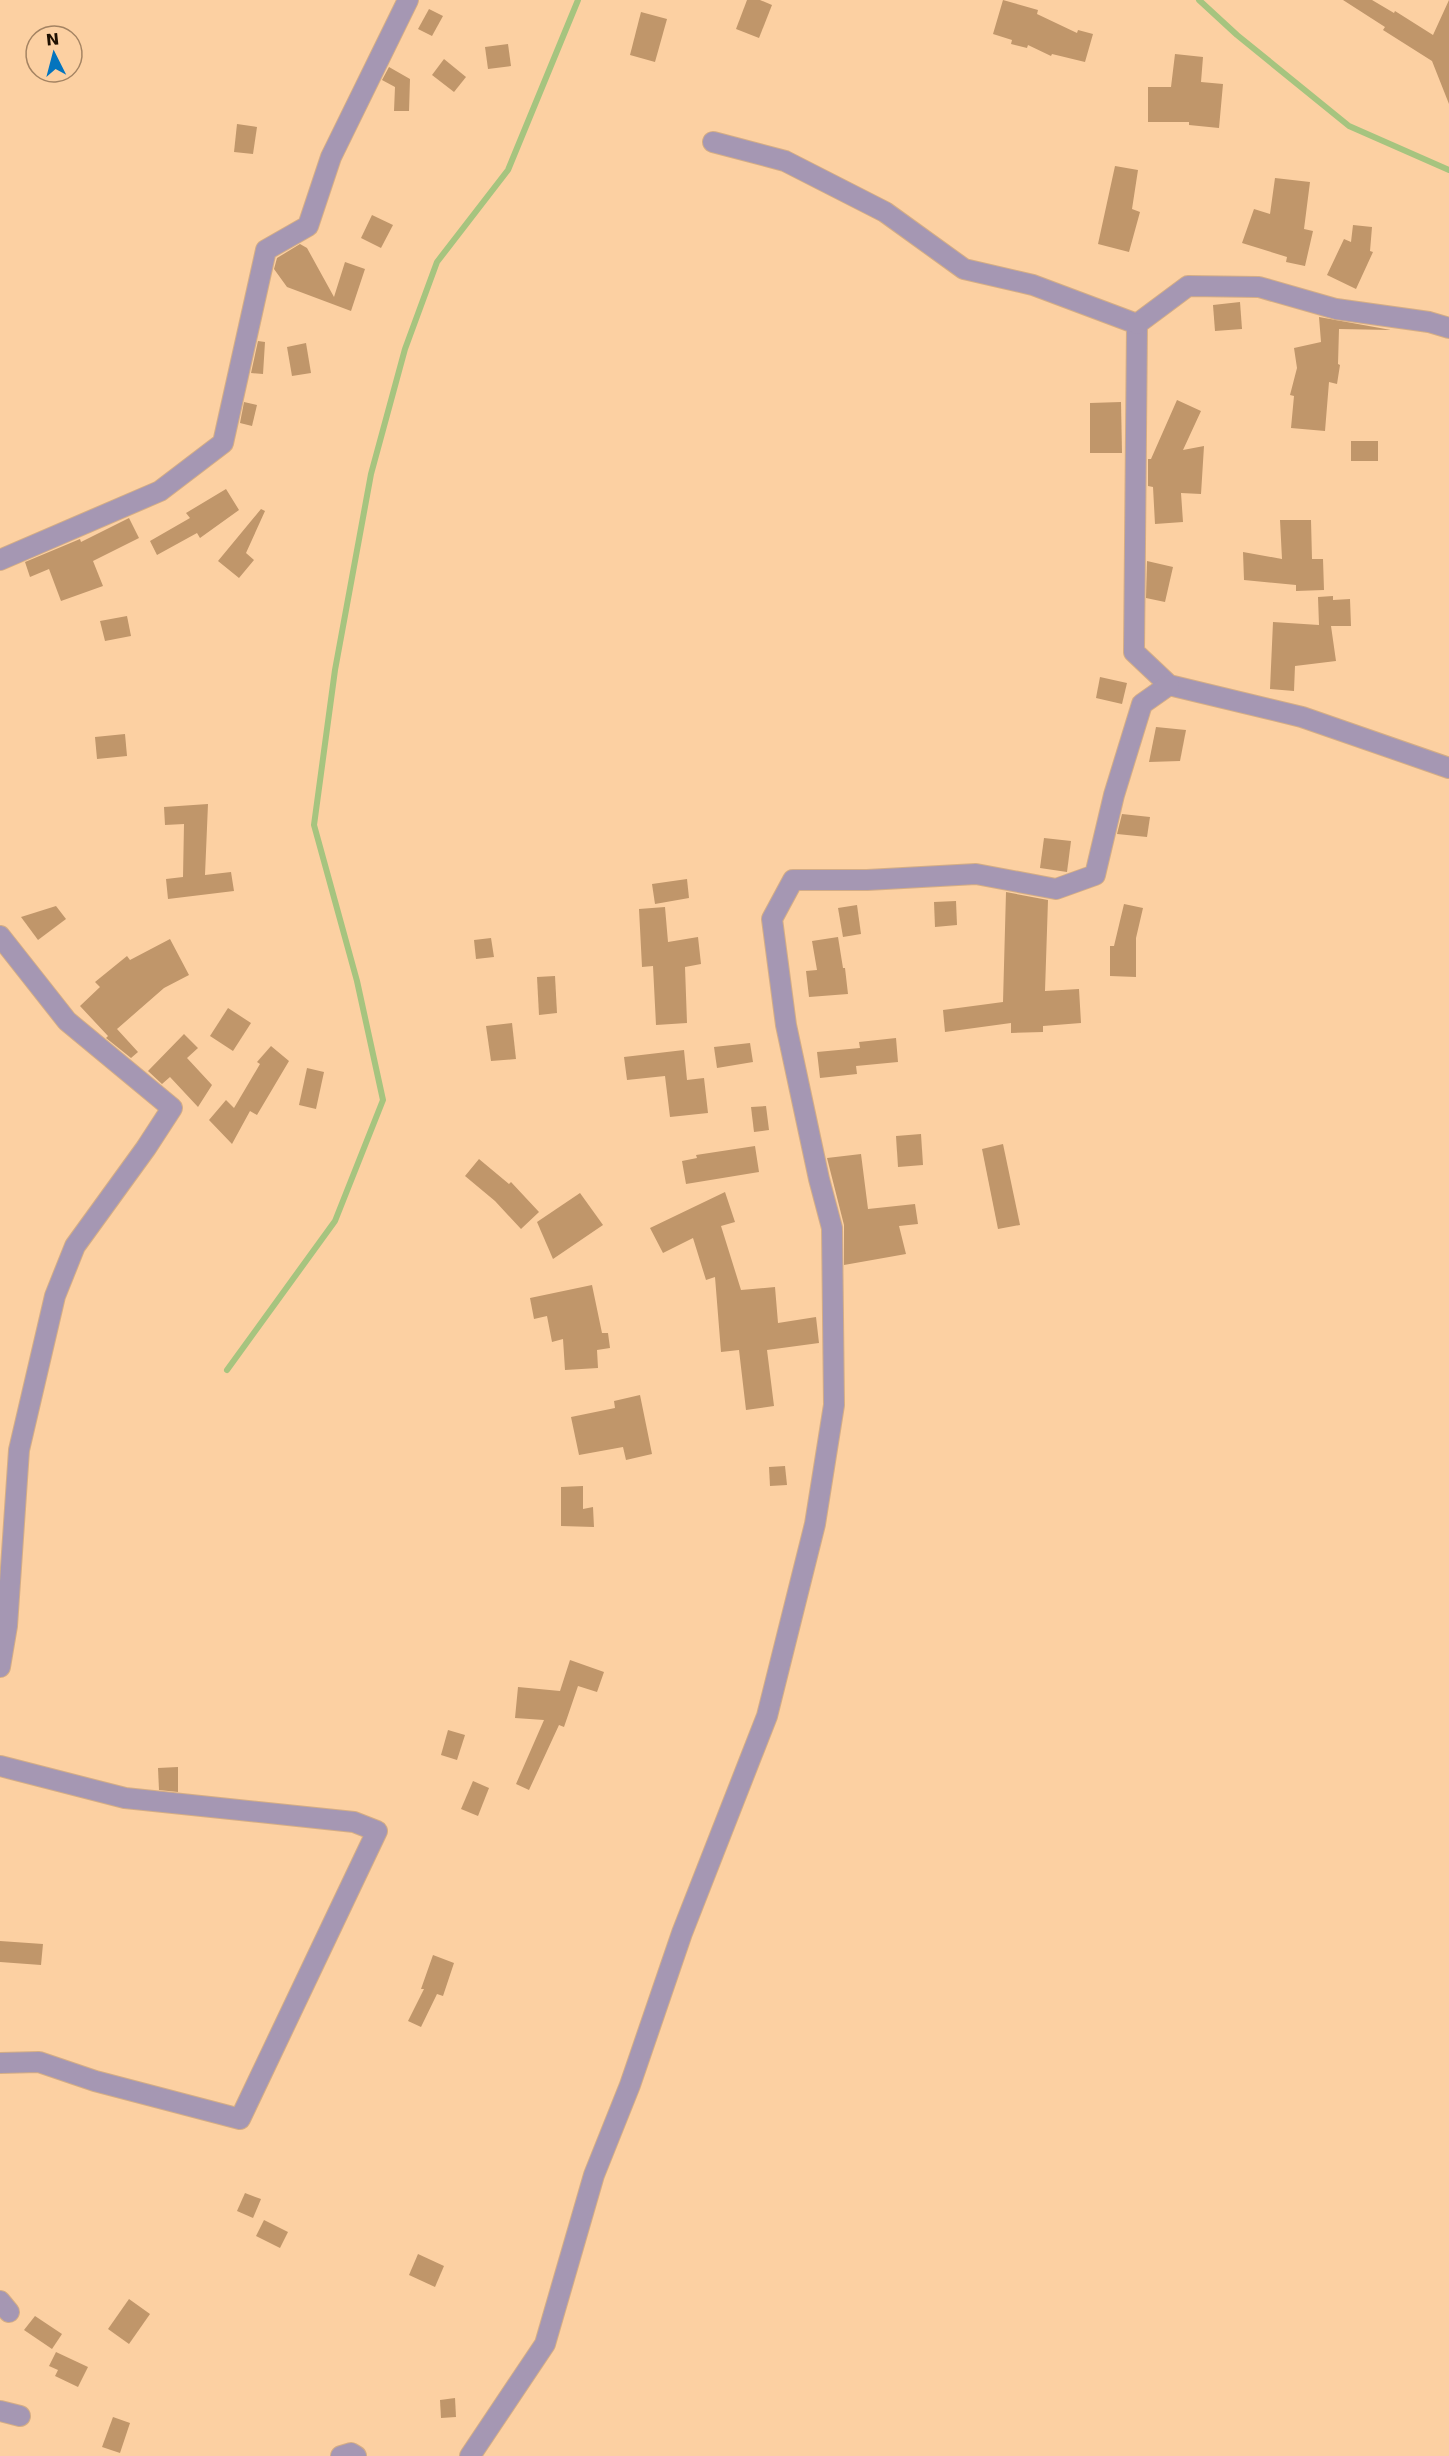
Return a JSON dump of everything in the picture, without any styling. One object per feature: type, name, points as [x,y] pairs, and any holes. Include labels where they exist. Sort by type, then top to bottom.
[{"type":"street","points":[[0,560],[160,491],[223,443],[266,250],[308,226],[331,157],[408,0]]},
{"type":"street","points":[[713,142],[785,161],[885,212],[964,269],[1034,285],[1137,324]]},
{"type":"street","points":[[1137,324],[1188,286],[1259,286],[1336,309],[1429,322],[1449,328]]},
{"type":"street","points":[[1137,324],[1134,652],[1169,685],[1302,717],[1449,768]]},
{"type":"street","points":[[470,2456],[545,2344],[594,2175],[630,2085],[682,1933],[767,1716],[815,1524],[834,1405],[832,1228],[819,1179],[786,1025],[772,919],[793,880],[867,880],[976,874],[1056,889],[1095,874],[1114,795],[1143,704],[1169,685]]},
{"type":"street","points":[[0,936],[67,1021],[172,1108],[75,1245],[55,1296],[19,1450],[7,1626],[0,1667]]},
{"type":"street","points":[[0,1766],[125,1798],[354,1822],[377,1831],[240,2120],[95,2081],[39,2062],[0,2064]]},
{"type":"street","points":[[0,2411],[20,2416]]},
{"type":"street","points":[[341,2456],[351,2453],[356,2456]]},
{"type":"building","points":[[747,0],[760,0],[772,5],[759,38],[736,29]]},
{"type":"building","points":[[1003,0],[1038,10],[1037,14],[1077,33],[1078,30],[1093,34],[1085,62],[1052,54],[1051,56],[1028,45],[1027,48],[1011,44],[1012,40],[993,34]]},
{"type":"building","points":[[1343,0],[1372,0],[1394,13],[1395,11],[1433,35],[1449,0],[1449,104],[1432,61],[1383,30],[1385,27]]},
{"type":"building","points":[[429,9],[443,16],[432,36],[418,29]]},
{"type":"building","points":[[641,12],[667,19],[655,62],[630,55]]},
{"type":"building","points":[[508,44],[511,66],[488,69],[485,47]]},
{"type":"building","points":[[1175,54],[1203,57],[1201,82],[1223,84],[1219,128],[1189,125],[1189,122],[1148,122],[1148,87],[1171,87]]},
{"type":"building","points":[[444,59],[466,77],[454,92],[432,75]]},
{"type":"building","points":[[389,67],[410,79],[409,111],[394,111],[395,87],[382,80]]},
{"type":"building","points":[[237,124],[257,127],[253,154],[234,152]]},
{"type":"building","points":[[1115,166],[1138,170],[1132,209],[1140,212],[1129,252],[1098,244]]},
{"type":"building","points":[[1275,178],[1310,182],[1304,229],[1313,231],[1305,266],[1286,262],[1287,257],[1242,243],[1254,209],[1270,214]]},
{"type":"building","points":[[372,215],[393,225],[381,248],[361,238]]},
{"type":"building","points":[[1353,225],[1372,227],[1370,251],[1373,252],[1356,289],[1327,275],[1344,239],[1351,242]]},
{"type":"building","points":[[300,244],[307,248],[334,297],[345,262],[365,269],[351,311],[287,287],[274,269],[277,258]]},
{"type":"building","points":[[1240,302],[1242,329],[1215,331],[1213,305]]},
{"type":"building","points":[[1319,317],[1391,330],[1339,329],[1338,364],[1340,365],[1337,384],[1329,382],[1325,431],[1291,428],[1294,396],[1290,395],[1297,368],[1294,348],[1321,342]]},
{"type":"building","points":[[258,341],[265,342],[263,374],[251,373]]},
{"type":"building","points":[[306,343],[311,373],[292,376],[287,347]]},
{"type":"building","points":[[1177,400],[1201,411],[1183,450],[1204,446],[1201,494],[1181,493],[1183,522],[1155,524],[1153,487],[1148,486],[1148,459],[1151,459]]},
{"type":"building","points":[[244,402],[257,405],[252,426],[240,423]]},
{"type":"building","points":[[1121,402],[1122,453],[1090,453],[1090,403]]},
{"type":"building","points":[[1351,441],[1378,441],[1378,461],[1351,461]]},
{"type":"building","points":[[226,489],[239,510],[200,538],[197,533],[157,555],[150,541],[190,518],[186,513]]},
{"type":"building","points":[[261,509],[265,511],[246,553],[254,560],[239,578],[218,561]]},
{"type":"building","points":[[129,518],[139,538],[93,561],[103,586],[61,601],[49,569],[30,577],[25,562],[80,539],[81,542]]},
{"type":"building","points":[[1280,520],[1311,520],[1312,559],[1323,559],[1324,590],[1296,591],[1296,585],[1244,580],[1243,552],[1282,559]]},
{"type":"building","points":[[1147,561],[1173,567],[1165,602],[1146,598]]},
{"type":"building","points":[[1333,596],[1333,600],[1350,599],[1351,626],[1331,626],[1336,661],[1295,666],[1294,691],[1270,689],[1273,622],[1319,625],[1318,597]]},
{"type":"building","points":[[127,616],[131,636],[105,641],[100,621]]},
{"type":"building","points":[[1100,677],[1127,683],[1122,704],[1096,698]]},
{"type":"building","points":[[1156,727],[1186,730],[1180,761],[1149,762]]},
{"type":"building","points":[[125,734],[127,756],[97,759],[95,737]]},
{"type":"building","points":[[208,804],[205,875],[231,872],[234,891],[168,899],[166,879],[183,877],[184,824],[165,825],[164,807]]},
{"type":"building","points":[[1122,814],[1150,817],[1147,837],[1117,834]]},
{"type":"building","points":[[1044,838],[1071,841],[1067,872],[1040,868]]},
{"type":"building","points":[[687,879],[689,898],[655,904],[652,884]]},
{"type":"building","points":[[1006,892],[1048,900],[1045,991],[1079,989],[1081,1023],[1043,1026],[1043,1032],[1011,1033],[1011,1023],[945,1032],[943,1010],[1003,1002]]},
{"type":"building","points":[[956,901],[957,925],[935,927],[934,902]]},
{"type":"building","points":[[1124,904],[1143,908],[1136,938],[1136,977],[1110,976],[1110,946],[1114,946]]},
{"type":"building","points":[[857,905],[861,934],[843,937],[838,908]]},
{"type":"building","points":[[56,906],[66,919],[38,940],[21,917]]},
{"type":"building","points":[[665,907],[668,942],[698,937],[701,964],[685,967],[687,1023],[656,1025],[653,966],[642,967],[639,909]]},
{"type":"building","points":[[838,937],[848,994],[809,997],[806,971],[817,970],[812,941]]},
{"type":"building","points":[[491,938],[494,957],[476,959],[474,940]]},
{"type":"building","points":[[170,939],[189,975],[164,988],[117,1029],[138,1052],[131,1058],[106,1038],[108,1036],[80,1006],[100,987],[95,982],[127,956],[130,960]]},
{"type":"building","points":[[555,976],[557,1013],[539,1015],[537,977]]},
{"type":"building","points":[[228,1008],[251,1023],[233,1051],[210,1036]]},
{"type":"building","points":[[512,1023],[516,1059],[491,1061],[486,1026]]},
{"type":"building","points":[[184,1034],[198,1048],[187,1058],[212,1085],[198,1107],[170,1077],[162,1084],[148,1071]]},
{"type":"building","points":[[896,1038],[898,1062],[856,1066],[857,1074],[820,1078],[817,1052],[860,1048],[859,1042]]},
{"type":"building","points":[[750,1043],[753,1062],[717,1068],[714,1047]]},
{"type":"building","points":[[271,1046],[289,1061],[257,1115],[250,1111],[232,1144],[209,1120],[226,1100],[234,1108],[260,1064],[257,1062]]},
{"type":"building","points":[[684,1050],[687,1080],[704,1078],[708,1113],[670,1117],[665,1076],[627,1080],[624,1057]]},
{"type":"building","points":[[307,1068],[324,1072],[316,1109],[299,1105]]},
{"type":"building","points":[[766,1106],[769,1130],[754,1132],[751,1107]]},
{"type":"building","points":[[921,1134],[923,1165],[898,1167],[896,1136]]},
{"type":"building","points":[[1003,1144],[1020,1225],[998,1229],[982,1149]]},
{"type":"building","points":[[755,1146],[759,1172],[686,1184],[682,1161],[697,1158],[696,1155]]},
{"type":"building","points":[[861,1154],[868,1209],[915,1204],[918,1224],[899,1226],[906,1254],[844,1265],[844,1225],[827,1158]]},
{"type":"building","points":[[479,1159],[509,1184],[511,1182],[539,1212],[521,1229],[495,1201],[465,1176]]},
{"type":"building","points":[[725,1192],[735,1222],[721,1226],[741,1290],[775,1287],[778,1323],[816,1317],[819,1343],[767,1350],[774,1406],[746,1410],[739,1350],[721,1352],[715,1277],[706,1280],[693,1238],[663,1253],[650,1228]]},
{"type":"building","points":[[580,1193],[603,1225],[553,1259],[537,1222]]},
{"type":"building","points":[[592,1285],[602,1333],[608,1333],[610,1348],[597,1350],[598,1368],[565,1370],[563,1339],[552,1342],[547,1316],[534,1319],[530,1298]]},
{"type":"building","points":[[640,1395],[652,1454],[626,1460],[623,1447],[579,1455],[571,1417],[615,1408],[614,1401]]},
{"type":"building","points":[[785,1466],[787,1485],[770,1486],[769,1467]]},
{"type":"building","points":[[583,1486],[583,1509],[593,1507],[594,1527],[561,1526],[561,1487]]},
{"type":"building","points":[[570,1660],[604,1672],[597,1692],[578,1686],[564,1727],[559,1725],[529,1790],[516,1784],[544,1720],[515,1718],[518,1687],[560,1691]]},
{"type":"building","points":[[448,1730],[465,1735],[457,1760],[441,1755]]},
{"type":"building","points":[[178,1767],[178,1792],[159,1790],[158,1768]]},
{"type":"building","points":[[473,1781],[489,1788],[478,1816],[461,1809]]},
{"type":"building","points":[[0,1941],[43,1944],[41,1965],[0,1962]]},
{"type":"building","points":[[433,1955],[454,1963],[443,1996],[437,1994],[421,2027],[408,2021],[424,1989],[421,1989]]},
{"type":"building","points":[[245,2193],[261,2199],[253,2218],[237,2211]]},
{"type":"building","points":[[264,2220],[288,2232],[280,2248],[256,2236]]},
{"type":"building","points":[[418,2254],[444,2266],[435,2287],[409,2275]]},
{"type":"building","points":[[129,2299],[150,2314],[129,2344],[108,2329]]},
{"type":"building","points":[[35,2316],[62,2334],[52,2349],[24,2330]]},
{"type":"building","points":[[56,2352],[88,2367],[78,2387],[55,2376],[58,2370],[49,2366]]},
{"type":"building","points":[[455,2398],[456,2417],[441,2418],[440,2400]]},
{"type":"building","points":[[113,2417],[130,2423],[120,2453],[102,2447]]},
{"type":"waterway","points":[[227,1370],[335,1221],[383,1100],[357,981],[314,825],[335,670],[371,474],[405,349],[437,262],[508,170],[578,0]]},
{"type":"waterway","points":[[1199,0],[1237,35],[1349,126],[1449,170]]}]
